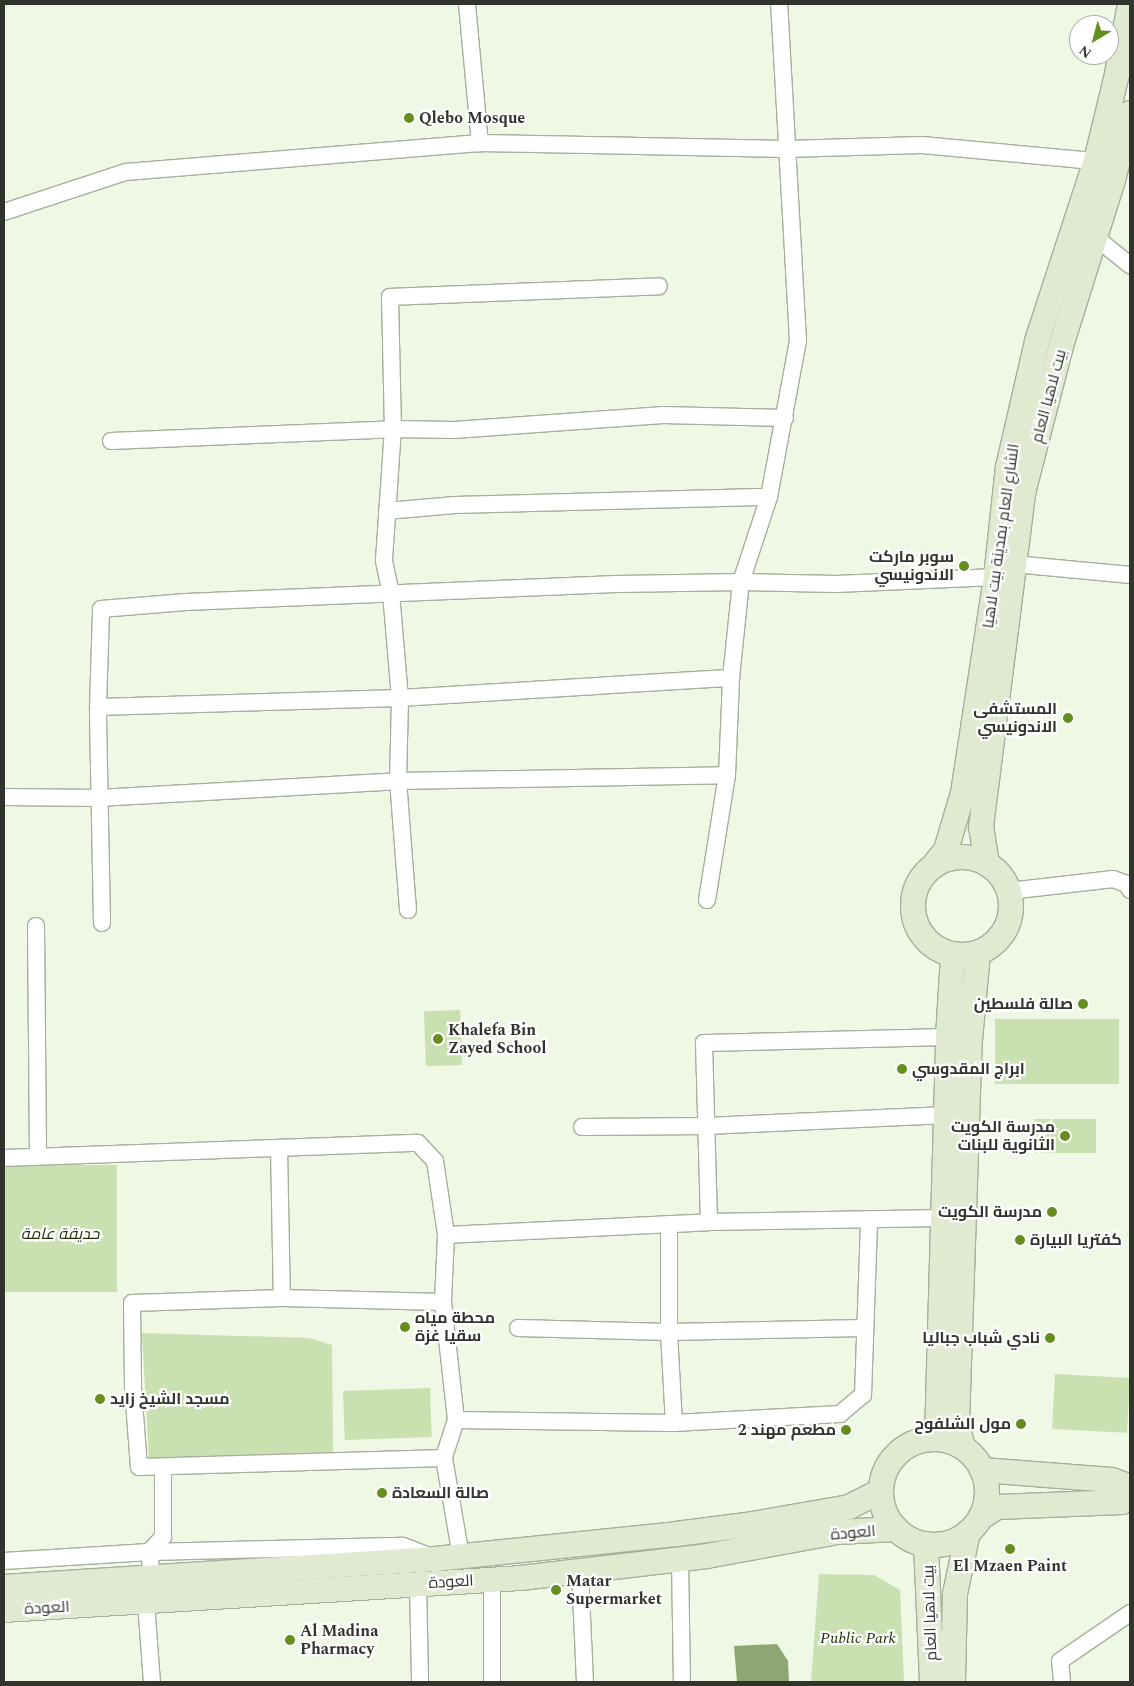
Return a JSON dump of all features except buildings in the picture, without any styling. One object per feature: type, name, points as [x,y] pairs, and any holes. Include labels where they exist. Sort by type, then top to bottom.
[{"type":"main road","name":"الشارع العام بمدينة بيت لاهيا","points":[[934,865],[946,850],[963,793],[1005,571],[1008,467],[1037,341],[1096,161],[1117,74],[1130,4]]},
{"type":"main road","name":"بيت لاهيا العام","points":[[987,864],[981,827],[1005,571],[1061,346],[1095,237],[1130,112]]},
{"type":"main road","points":[[951,858],[974,858],[987,864],[1003,878],[1009,892],[1012,910],[1006,928],[995,943],[978,953],[953,955],[939,949],[926,940],[915,919],[913,904],[917,886],[934,865],[951,858]]},
{"type":"main road","points":[[963,1447],[958,1414],[970,1040],[978,953]]},
{"type":"main road","points":[[937,1439],[942,1218],[947,1115],[948,1037],[953,955]]},
{"type":"main road","points":[[974,1525],[987,1492],[982,1470],[974,1457],[963,1447],[950,1441],[937,1439],[920,1440],[898,1453],[887,1466],[881,1490],[883,1507],[896,1529],[910,1539],[926,1544],[952,1542],[974,1525],[997,1507],[1122,1502],[1130,1498]]},
{"type":"main road","points":[[982,1470],[1112,1480],[1130,1487]]},
{"type":"main road","name":"العودة","points":[[4,1587],[152,1579],[435,1559],[746,1525],[849,1507],[881,1490]]},
{"type":"main road","name":"بيت لاهيا العام","points":[[953,1682],[955,1594],[974,1525]]},
{"type":"main road","name":"العودة","points":[[4,1610],[146,1603],[418,1583],[492,1580],[580,1572],[680,1559],[838,1532],[896,1529]]},
{"type":"main road","name":"بيت لاهيا العام","points":[[926,1544],[932,1682]]},
{"type":"street","points":[[467,4],[480,143]]},
{"type":"street","points":[[707,900],[727,775],[731,678],[741,582],[769,497],[798,341],[779,4]]},
{"type":"street","points":[[4,212],[126,172],[480,143],[787,149],[922,144],[1096,161]]},
{"type":"street","points":[[1095,237],[1130,265]]},
{"type":"street","points":[[408,910],[398,781],[400,698],[391,594],[384,560],[393,429],[390,296],[659,286]]},
{"type":"street","points":[[111,441],[393,429],[454,430],[663,415],[785,418]]},
{"type":"street","points":[[387,511],[456,505],[769,497]]},
{"type":"street","points":[[102,923],[98,798],[101,609],[186,602],[741,582],[836,584],[1005,571],[1130,575]]},
{"type":"street","points":[[98,708],[400,698],[731,678]]},
{"type":"street","points":[[4,797],[98,798],[398,781],[727,775]]},
{"type":"street","points":[[1009,892],[1113,879],[1127,884],[1130,890]]},
{"type":"street","points":[[36,926],[38,1156]]},
{"type":"street","points":[[709,1222],[704,1044],[948,1037]]},
{"type":"street","points":[[582,1127],[706,1126],[947,1115]]},
{"type":"street","points":[[4,1158],[418,1143],[435,1161],[446,1235],[443,1302],[456,1420],[444,1458],[461,1556]]},
{"type":"street","points":[[279,1148],[282,1298]]},
{"type":"street","points":[[446,1235],[709,1222],[942,1218]]},
{"type":"street","points":[[456,1420],[674,1423],[840,1414],[863,1395],[869,1220]]},
{"type":"street","points":[[669,1224],[669,1332],[674,1423]]},
{"type":"street","points":[[443,1302],[282,1298],[132,1302],[133,1388],[139,1467],[163,1468],[444,1458]]},
{"type":"street","points":[[518,1328],[669,1332],[864,1328]]},
{"type":"street","points":[[152,1579],[149,1552],[163,1537],[163,1468]]},
{"type":"street","points":[[4,1561],[149,1552],[403,1546],[435,1559]]},
{"type":"street","points":[[680,1559],[682,1682]]},
{"type":"street","points":[[580,1572],[585,1682]]},
{"type":"street","points":[[492,1580],[492,1682]]},
{"type":"street","points":[[418,1583],[420,1682]]},
{"type":"street","points":[[146,1603],[152,1682]]},
{"type":"street","points":[[1062,1682],[1060,1661],[1130,1613]]},
{"type":"green space","points":[[460,1010],[462,1065],[426,1066],[424,1011]]},
{"type":"green space","points":[[995,1019],[1119,1019],[1119,1084],[995,1084]]},
{"type":"green space","points":[[1034,1119],[1096,1119],[1096,1153],[1034,1153]]},
{"type":"green space","name":"حديقة عامة","points":[[4,1165],[117,1165],[117,1292],[4,1292]]},
{"type":"green space","points":[[142,1333],[309,1338],[332,1345],[333,1452],[149,1460]]},
{"type":"green space","points":[[1055,1374],[1130,1378],[1127,1433],[1052,1429]]},
{"type":"green space","points":[[430,1388],[432,1437],[345,1440],[343,1391]]},
{"type":"green space","name":"Public Park","points":[[819,1574],[874,1575],[900,1590],[904,1682],[811,1682]]},
{"type":"shaded area","points":[[777,1644],[788,1661],[789,1682],[737,1682],[734,1646]]},
{"type":"place","name":"Qlebo Mosque","points":[[409,118]]},
{"type":"place","name":"سوبر ماركت الاندونيسي","points":[[964,566]]},
{"type":"place","name":"المستشفى الاندونيسي","points":[[1068,718]]},
{"type":"place","name":"صالة فلسطين","points":[[1083,1004]]},
{"type":"place","name":"Khalefa Bin Zayed School","points":[[438,1039]]},
{"type":"place","name":"ابراج المقدوسي","points":[[902,1069]]},
{"type":"place","name":"مدرسة الكويت الثانوية للبنات","points":[[1065,1136]]},
{"type":"place","name":"مدرسة الكويت","points":[[1052,1212]]},
{"type":"place","name":"كفتريا البيارة","points":[[1020,1240]]},
{"type":"place","name":"محطة مياه سقيا غزة","points":[[405,1327]]},
{"type":"place","name":"نادي شباب جباليا","points":[[1050,1338]]},
{"type":"place","name":"مسجد الشيخ زايد","points":[[100,1399]]},
{"type":"place","name":"مول الشلفوح","points":[[1021,1424]]},
{"type":"place","name":"مطعم مهند 2","points":[[846,1430]]},
{"type":"place","name":"صالة السعادة","points":[[382,1493]]},
{"type":"place","name":"El Mzaen Paint","points":[[1010,1549]]},
{"type":"place","name":"Matar Supermarket","points":[[556,1590]]},
{"type":"place","name":"Al Madina Pharmacy","points":[[290,1640]]}]
